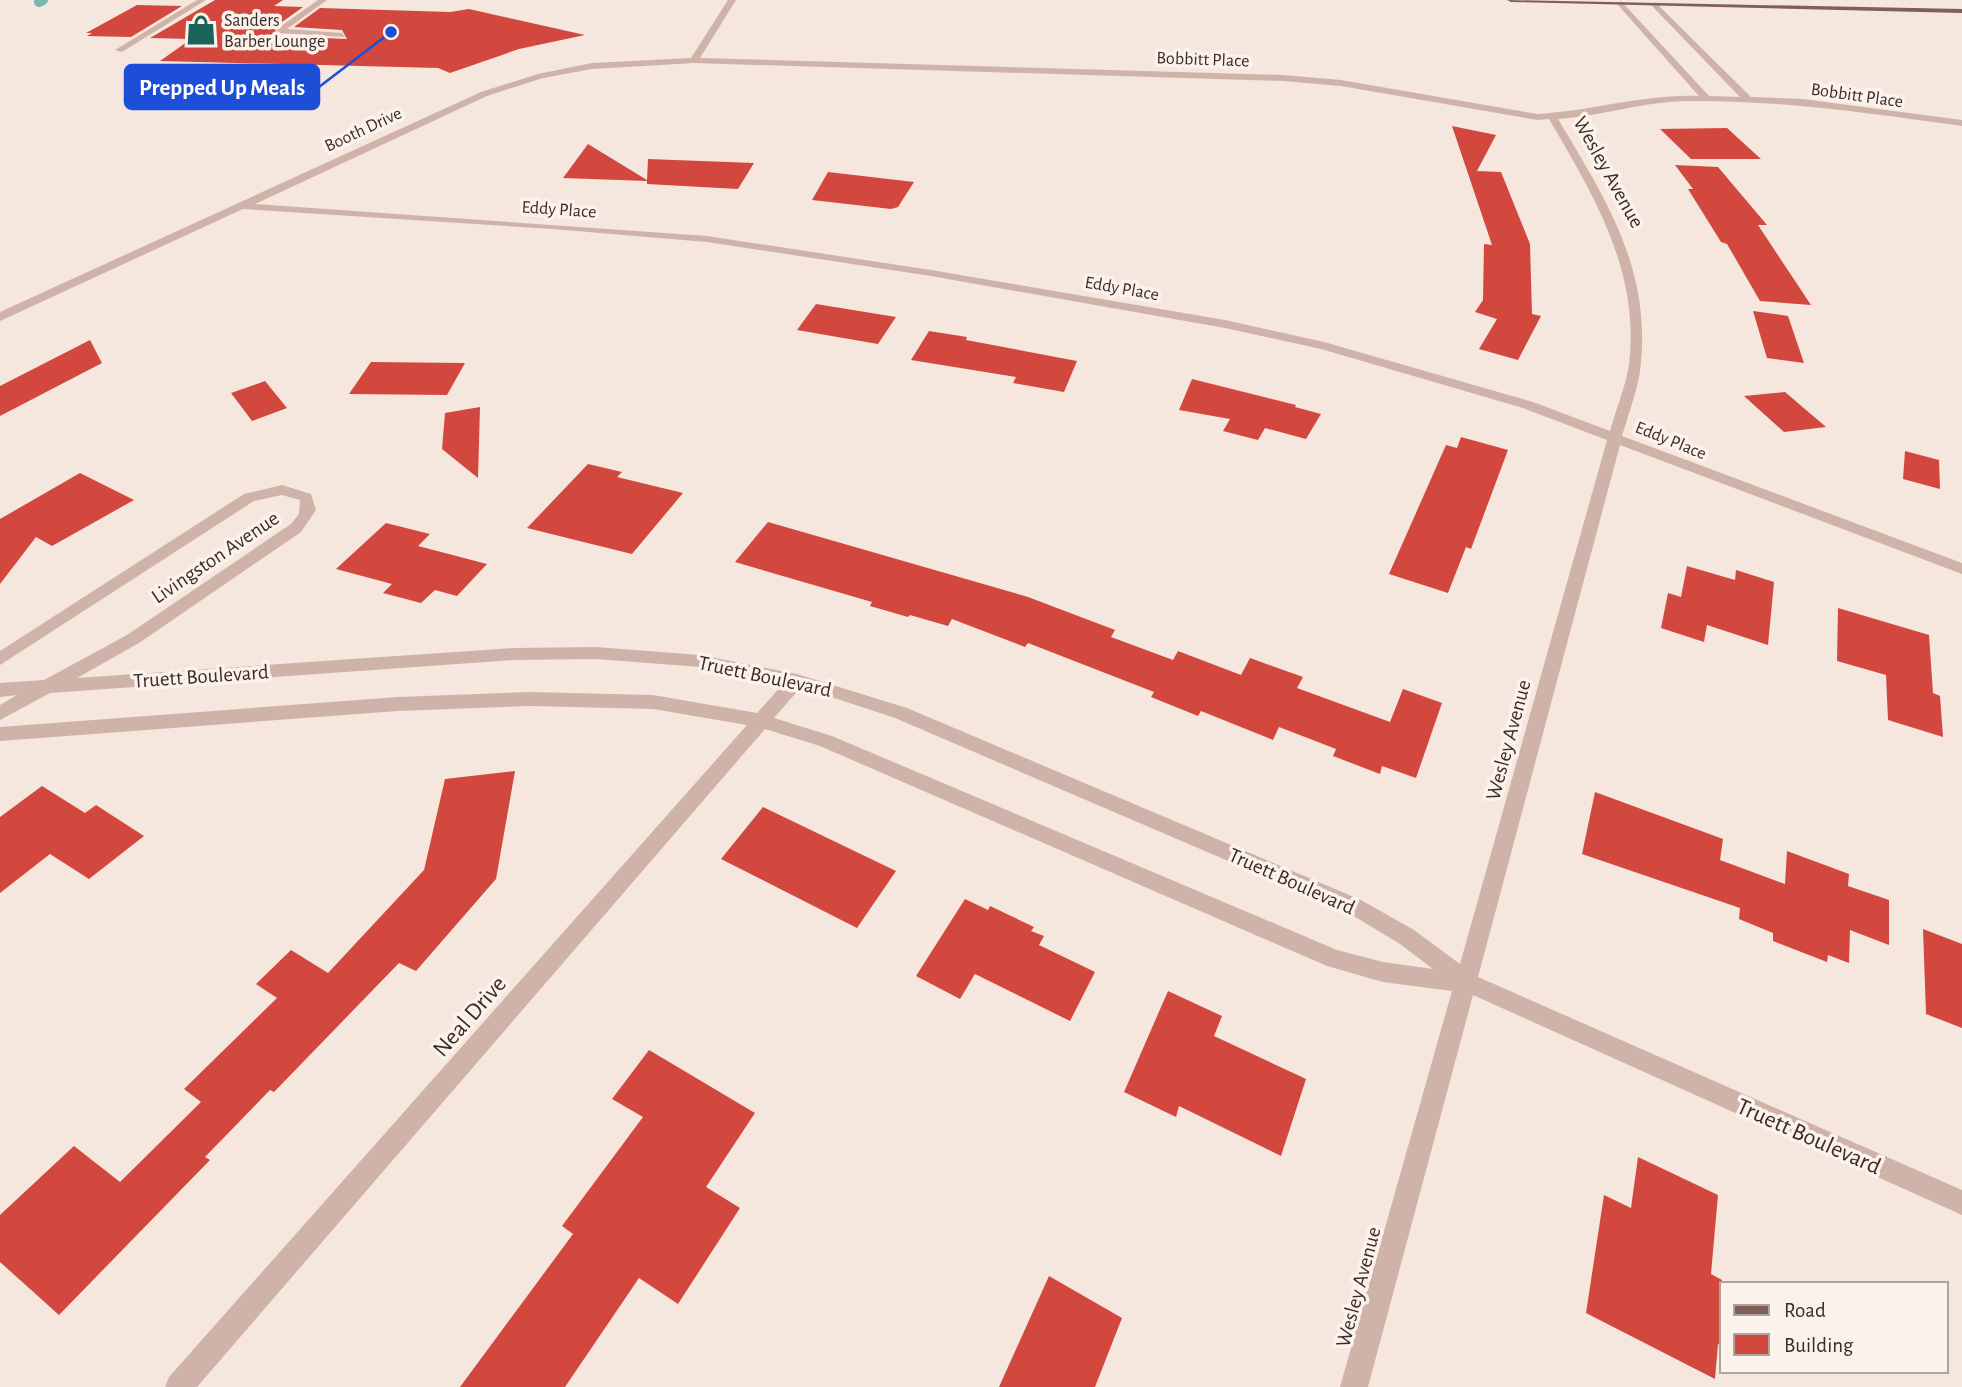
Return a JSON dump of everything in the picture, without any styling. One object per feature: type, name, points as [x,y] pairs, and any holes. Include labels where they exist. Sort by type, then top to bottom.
[{"type":"main road","points":[[1511,0],[1962,11]]},
{"type":"street","points":[[694,60],[732,0]]},
{"type":"street","points":[[1621,3],[1706,98]]},
{"type":"street","points":[[1655,4],[1748,100]]},
{"type":"street","name":"Bobbitt Place","points":[[694,60],[1302,79],[1496,112],[1552,117],[1644,100],[1706,98],[1827,105],[1961,124]]},
{"type":"street","name":"Booth Drive","points":[[0,317],[443,111],[513,84],[602,65],[694,60]]},
{"type":"street","name":"Wesley Avenue","points":[[1354,1387],[1635,365],[1635,292],[1615,223],[1552,117]]},
{"type":"street","name":"Eddy Place","points":[[240,206],[695,238],[931,273],[1225,324],[1324,346],[1424,373],[1616,437],[1847,528],[1962,569]]},
{"type":"street","name":"Livingston Avenue","points":[[0,659],[248,497],[282,490],[306,497],[310,507],[307,515],[296,527],[133,639],[0,713]]},
{"type":"street","name":"Truett Boulevard","points":[[0,690],[514,654],[596,653],[700,661],[797,680],[901,713],[1354,906],[1407,937],[1466,982],[1962,1203]]},
{"type":"street","name":"Neal Drive","points":[[179,1387],[797,680]]},
{"type":"street","name":"Truett Boulevard","points":[[0,734],[398,704],[530,699],[653,702],[762,721],[886,764],[1334,959],[1408,979],[1466,982]]},
{"type":"lane","points":[[119,50],[202,0]]},
{"type":"lane","points":[[323,0],[280,32],[342,35]]},
{"type":"building","points":[[215,0],[283,0],[274,6],[303,7],[275,27],[277,36],[347,39],[342,30],[294,27],[320,8],[450,12],[469,9],[585,35],[519,49],[450,73],[438,68],[160,61],[191,39],[150,38]]},
{"type":"building","points":[[137,5],[182,6],[131,37],[87,36],[92,33],[86,33]]},
{"type":"building","points":[[1452,126],[1496,135],[1477,171],[1501,172],[1530,244],[1532,314],[1541,316],[1518,360],[1479,349],[1497,319],[1475,312],[1483,300],[1484,244],[1492,245]]},
{"type":"building","points":[[1727,128],[1761,159],[1691,159],[1660,129]]},
{"type":"building","points":[[588,144],[647,180],[648,159],[754,163],[738,189],[647,184],[647,181],[563,178]]},
{"type":"building","points":[[1675,165],[1718,167],[1767,225],[1758,225],[1811,305],[1760,301],[1727,244],[1721,242],[1688,189],[1693,189]]},
{"type":"building","points":[[828,172],[914,182],[898,207],[891,209],[812,200]]},
{"type":"building","points":[[816,304],[896,317],[878,344],[797,330]]},
{"type":"building","points":[[1753,311],[1788,316],[1804,363],[1767,358]]},
{"type":"building","points":[[929,331],[1077,361],[1064,392],[1013,383],[1016,377],[911,360]]},
{"type":"building","points":[[90,340],[102,363],[0,416],[0,386]]},
{"type":"building","points":[[371,362],[465,363],[447,395],[349,394]]},
{"type":"building","points":[[1192,379],[1296,405],[1295,407],[1321,414],[1306,439],[1265,428],[1258,440],[1223,431],[1230,419],[1179,410]]},
{"type":"building","points":[[265,381],[287,408],[252,421],[231,393]]},
{"type":"building","points":[[1785,392],[1826,427],[1784,432],[1744,396]]},
{"type":"building","points":[[480,407],[478,478],[442,449],[445,413]]},
{"type":"building","points":[[1461,437],[1508,450],[1471,549],[1466,547],[1448,593],[1389,574],[1446,445],[1457,448]]},
{"type":"building","points":[[1905,451],[1939,460],[1940,489],[1903,479]]},
{"type":"building","points":[[588,464],[622,472],[617,477],[683,493],[632,554],[527,528]]},
{"type":"building","points":[[80,473],[134,500],[52,546],[36,537],[0,584],[0,519]]},
{"type":"building","points":[[768,522],[1028,597],[1115,630],[1111,637],[1173,660],[1178,651],[1241,675],[1250,658],[1303,677],[1297,688],[1390,722],[1403,689],[1442,703],[1416,778],[1382,766],[1380,774],[1333,756],[1336,749],[1279,727],[1273,740],[1201,711],[1198,716],[1151,697],[1154,692],[1028,643],[1025,647],[952,619],[948,626],[910,615],[908,617],[870,606],[872,602],[735,562]]},
{"type":"building","points":[[386,523],[430,534],[418,546],[487,564],[457,596],[435,590],[421,603],[383,593],[392,584],[336,569]]},
{"type":"building","points":[[1687,566],[1735,580],[1736,570],[1774,582],[1768,645],[1707,625],[1704,642],[1661,628],[1668,593],[1681,597]]},
{"type":"building","points":[[1838,608],[1929,635],[1933,693],[1940,696],[1943,737],[1888,720],[1886,675],[1837,661]]},
{"type":"building","points":[[515,771],[496,879],[416,971],[399,963],[274,1092],[270,1090],[205,1157],[210,1160],[59,1315],[0,1262],[0,1215],[74,1146],[120,1182],[201,1102],[184,1089],[277,998],[256,984],[291,950],[328,973],[424,870],[445,779]]},
{"type":"building","points":[[42,786],[85,813],[96,805],[144,836],[89,879],[50,854],[0,893],[0,817]]},
{"type":"building","points":[[1595,792],[1723,839],[1720,860],[1785,884],[1787,851],[1849,874],[1848,886],[1889,900],[1889,945],[1850,930],[1849,963],[1828,955],[1827,962],[1773,941],[1773,933],[1739,919],[1740,908],[1582,854]]},
{"type":"building","points":[[763,807],[896,871],[857,928],[721,859]]},
{"type":"building","points":[[965,899],[988,910],[990,906],[1034,927],[1031,931],[1044,936],[1039,945],[1095,972],[1070,1021],[975,974],[960,999],[916,976]]},
{"type":"building","points":[[1923,929],[1962,944],[1962,1028],[1926,1014]]},
{"type":"building","points":[[1168,991],[1222,1016],[1214,1036],[1306,1079],[1281,1156],[1179,1106],[1176,1117],[1124,1092]]},
{"type":"building","points":[[649,1050],[755,1113],[706,1187],[740,1208],[678,1304],[639,1278],[565,1387],[460,1387],[573,1234],[562,1226],[643,1117],[612,1099]]},
{"type":"building","points":[[1638,1157],[1718,1195],[1711,1274],[1722,1280],[1720,1345],[1718,1344],[1715,1379],[1586,1313],[1604,1195],[1631,1208]]},
{"type":"building","points":[[1049,1276],[1122,1318],[1095,1387],[999,1387]]},
{"type":"waterway","points":[[39,2],[43,0]]},
{"type":"place","name":"Sanders Barber Lounge","points":[[201,30]]},
{"type":"place","name":"Prepped Up Meals","points":[[391,32]]}]
